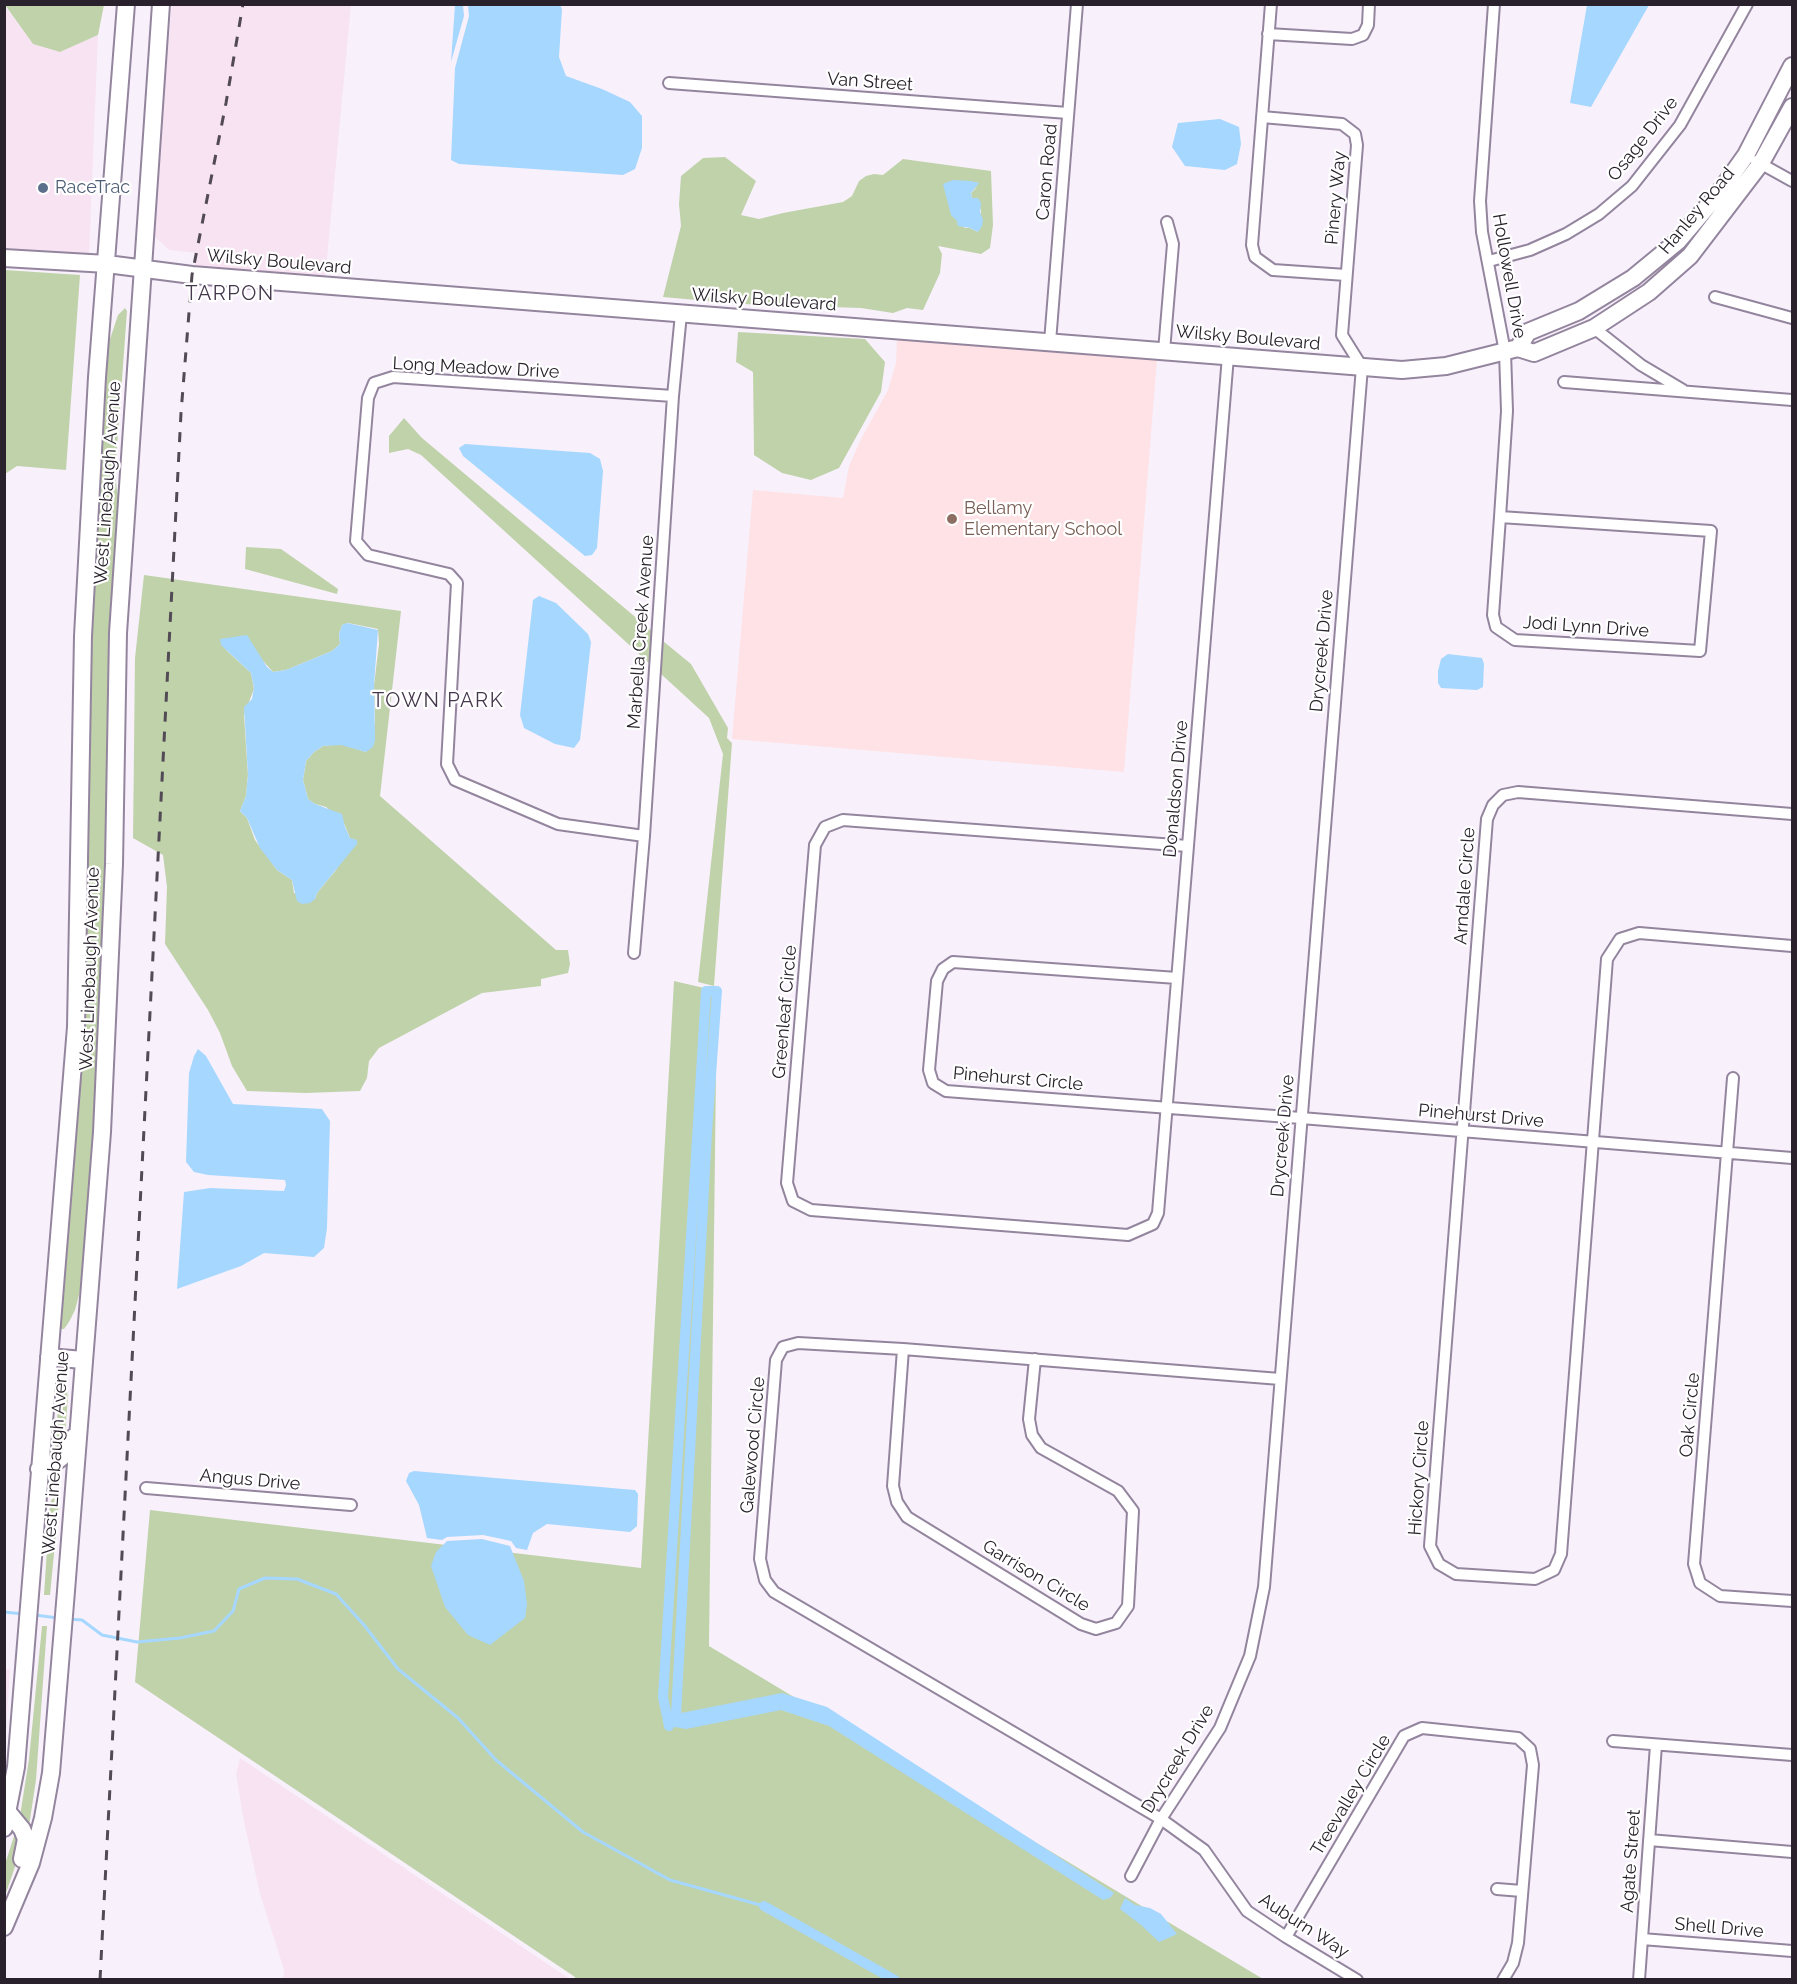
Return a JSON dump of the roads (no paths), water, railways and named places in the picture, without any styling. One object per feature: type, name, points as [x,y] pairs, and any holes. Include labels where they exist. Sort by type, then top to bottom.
[{"type":"main road","name":"West Linebaugh Avenue","points":[[6,1820],[16,1767],[76,1027],[83,636],[97,377],[126,4]]},
{"type":"main road","name":"West Linebaugh Avenue","points":[[4,1927],[32,1863],[43,1818],[51,1773],[66,1591],[102,1132],[114,864],[118,633],[161,4]]},
{"type":"main road","name":"Hanley Road","points":[[1511,350],[1528,332],[1579,310],[1633,278],[1678,241],[1719,193],[1746,155],[1792,66]]},
{"type":"main road","name":"Hanley Road","points":[[1511,350],[1534,353],[1593,328],[1649,292],[1690,256],[1761,163],[1792,107]]},
{"type":"main road","name":"Wilsky Boulevard","points":[[4,258],[107,264],[210,276],[1401,370],[1434,368],[1511,350]]},
{"type":"main road","points":[[49,1357],[83,1359]]},
{"type":"main road","points":[[39,1469],[50,1466],[62,1457],[71,1444],[77,1428]]},
{"type":"main road","points":[[4,1905],[24,1852],[26,1839],[22,1829],[6,1820]]},
{"type":"street","name":"Caron Road","points":[[1050,342],[1077,4]]},
{"type":"street","points":[[1271,4],[1252,245],[1255,257],[1273,270],[1346,275]]},
{"type":"street","points":[[1268,34],[1352,39],[1363,35],[1368,25],[1369,4]]},
{"type":"street","name":"Hollowell Drive","points":[[1494,4],[1480,201],[1482,232],[1488,261],[1511,350],[1500,517]]},
{"type":"street","name":"Osage Drive","points":[[1488,261],[1530,250],[1566,234],[1599,214],[1632,186],[1680,125],[1748,4]]},
{"type":"street","name":"Van Street","points":[[669,83],[1068,113]]},
{"type":"street","name":"Pinery Way","points":[[1262,117],[1342,124],[1355,134],[1358,144],[1342,335],[1362,367]]},
{"type":"street","points":[[1746,155],[1792,181]]},
{"type":"street","points":[[1164,351],[1173,244],[1167,222]]},
{"type":"street","points":[[1715,297],[1792,318]]},
{"type":"street","name":"Marbella Creek Avenue","points":[[634,953],[644,836],[673,396],[681,314]]},
{"type":"street","points":[[1593,328],[1641,365],[1686,392]]},
{"type":"street","name":"Donaldson Drive","points":[[1153,1224],[1158,1213],[1228,356]]},
{"type":"street","name":"Drycreek Drive","points":[[1131,1876],[1161,1819],[1220,1728],[1250,1656],[1264,1587],[1362,367]]},
{"type":"street","name":"Long Meadow Drive","points":[[644,836],[558,824],[455,780],[447,764],[458,583],[449,574],[368,555],[356,541],[368,398],[374,383],[393,377],[673,396]]},
{"type":"street","points":[[1564,382],[1792,400]]},
{"type":"street","name":"Jodi Lynn Drive","points":[[1500,517],[1711,531],[1700,651],[1515,640],[1496,627],[1493,615],[1500,517]]},
{"type":"street","name":"Arndale Circle","points":[[1462,1131],[1487,819],[1493,805],[1503,795],[1518,792],[1792,814]]},
{"type":"street","name":"Greenleaf Circle","points":[[1153,1224],[1128,1234],[811,1210],[793,1201],[787,1183],[815,845],[825,827],[843,820],[1188,846]]},
{"type":"street","points":[[1593,1142],[1607,959],[1620,939],[1639,933],[1792,945]]},
{"type":"street","name":"Pinehurst Circle","points":[[1166,1107],[946,1091],[933,1083],[929,1070],[937,981],[943,969],[953,962],[1177,978]]},
{"type":"street","name":"Oak Circle","points":[[1733,1078],[1694,1564],[1700,1583],[1720,1596],[1792,1601]]},
{"type":"street","name":"Pinehurst Drive","points":[[1166,1107],[1792,1158]]},
{"type":"street","name":"Hickory Circle","points":[[1462,1131],[1430,1546],[1439,1564],[1456,1574],[1535,1579],[1554,1570],[1561,1554],[1593,1142]]},
{"type":"street","name":"Galewood Circle","points":[[1161,1819],[774,1592],[765,1580],[760,1559],[776,1360],[783,1347],[798,1343],[903,1348],[1280,1379]]},
{"type":"street","name":"Garrison Circle","points":[[903,1348],[893,1486],[897,1502],[907,1517],[1081,1624],[1096,1629],[1116,1623],[1128,1606],[1133,1511],[1118,1491],[1041,1449],[1032,1435],[1029,1419],[1035,1359]]},
{"type":"street","name":"Angus Drive","points":[[146,1488],[351,1505]]},
{"type":"street","name":"Treevalley Circle","points":[[1286,1937],[1404,1736],[1422,1728],[1518,1738],[1530,1749],[1533,1765],[1518,1943],[1513,1963],[1503,1980]]},
{"type":"street","points":[[1612,1741],[1792,1755]]},
{"type":"street","name":"Agate Street","points":[[1639,1980],[1656,1744]]},
{"type":"street","name":"Auburn Way","points":[[1161,1819],[1204,1850],[1247,1911],[1357,1980]]},
{"type":"street","points":[[1649,1840],[1792,1852]]},
{"type":"street","points":[[1497,1889],[1522,1891]]},
{"type":"street","name":"Shell Drive","points":[[1642,1939],[1792,1951]]},
{"type":"water","points":[[455,5],[463,5],[464,16],[451,62]]},
{"type":"water","points":[[468,5],[560,5],[562,9],[559,57],[566,76],[630,102],[642,116],[642,148],[635,169],[623,175],[459,164],[451,160],[455,68],[469,16]]},
{"type":"water","points":[[1587,5],[1649,5],[1591,107],[1570,103]]},
{"type":"water","points":[[1220,119],[1239,127],[1241,144],[1237,164],[1225,170],[1185,166],[1172,147],[1178,123]]},
{"type":"water","points":[[953,180],[979,183],[971,193],[972,198],[978,198],[981,203],[980,212],[983,220],[978,232],[958,226],[957,221],[951,215],[943,184]]},
{"type":"water","points":[[465,444],[590,453],[600,459],[603,471],[597,548],[592,555],[585,556],[463,456],[459,448]]},
{"type":"water","points":[[539,596],[556,603],[588,634],[591,642],[580,740],[574,748],[555,744],[524,728],[520,715],[533,600]]},
{"type":"water","points":[[347,623],[378,630],[374,685],[375,740],[373,747],[366,752],[341,745],[323,746],[306,761],[303,780],[308,799],[342,814],[350,838],[357,840],[357,844],[317,893],[315,899],[310,903],[302,904],[297,901],[292,880],[277,870],[260,848],[247,818],[240,811],[246,796],[248,775],[244,707],[252,699],[254,688],[251,673],[221,645],[220,639],[247,635],[267,667],[273,672],[286,670],[332,651],[340,644],[339,634],[342,625]]},
{"type":"water","points":[[1448,654],[1482,658],[1483,687],[1477,690],[1441,688],[1438,683],[1438,671],[1441,659]]},
{"type":"water","points":[[198,1049],[206,1056],[233,1104],[322,1109],[330,1121],[327,1228],[324,1248],[314,1257],[264,1253],[241,1266],[177,1289],[184,1192],[210,1188],[284,1191],[286,1185],[285,1180],[194,1172],[186,1162],[189,1073]]},
{"type":"water","points":[[414,1471],[635,1490],[638,1494],[637,1526],[630,1532],[547,1524],[533,1533],[527,1550],[516,1548],[511,1541],[483,1535],[447,1537],[442,1540],[427,1538],[419,1505],[406,1481],[409,1473]]},
{"type":"water","points":[[482,1539],[510,1546],[524,1581],[527,1604],[525,1618],[490,1645],[468,1635],[445,1607],[431,1566],[436,1552],[447,1541]]},
{"type":"water","points":[[782,1693],[827,1707],[1114,1893],[1110,1898],[1103,1900],[829,1726],[781,1710],[686,1729],[669,1726],[676,1714]]},
{"type":"water","points":[[1125,1898],[1135,1905],[1150,1908],[1161,1914],[1177,1934],[1159,1942],[1120,1909]]},
{"type":"waterway","points":[[669,1726],[663,1697],[706,991],[717,991],[707,1132],[676,1715]]},
{"type":"waterway","points":[[68,1619],[82,1620],[102,1635],[137,1642],[180,1638],[214,1631],[233,1611],[239,1589],[265,1578],[297,1579],[336,1594],[364,1625],[398,1669],[458,1718],[496,1760],[583,1832],[670,1880],[764,1906]]},
{"type":"waterway","points":[[4,1612],[23,1614]]},
{"type":"waterway","points":[[35,1615],[58,1618]]},
{"type":"waterway","points":[[764,1906],[895,1980]]},
{"type":"railway","points":[[100,1980],[181,413],[192,275],[243,4]]},
{"type":"place","name":"RaceTrac","points":[[43,188]]},
{"type":"place","name":"Bellamy Elementary School","points":[[952,519]]},
{"type":"district","name":"TARPON","points":[[230,294]]},
{"type":"district","name":"TOWN PARK","points":[[438,701]]}]
